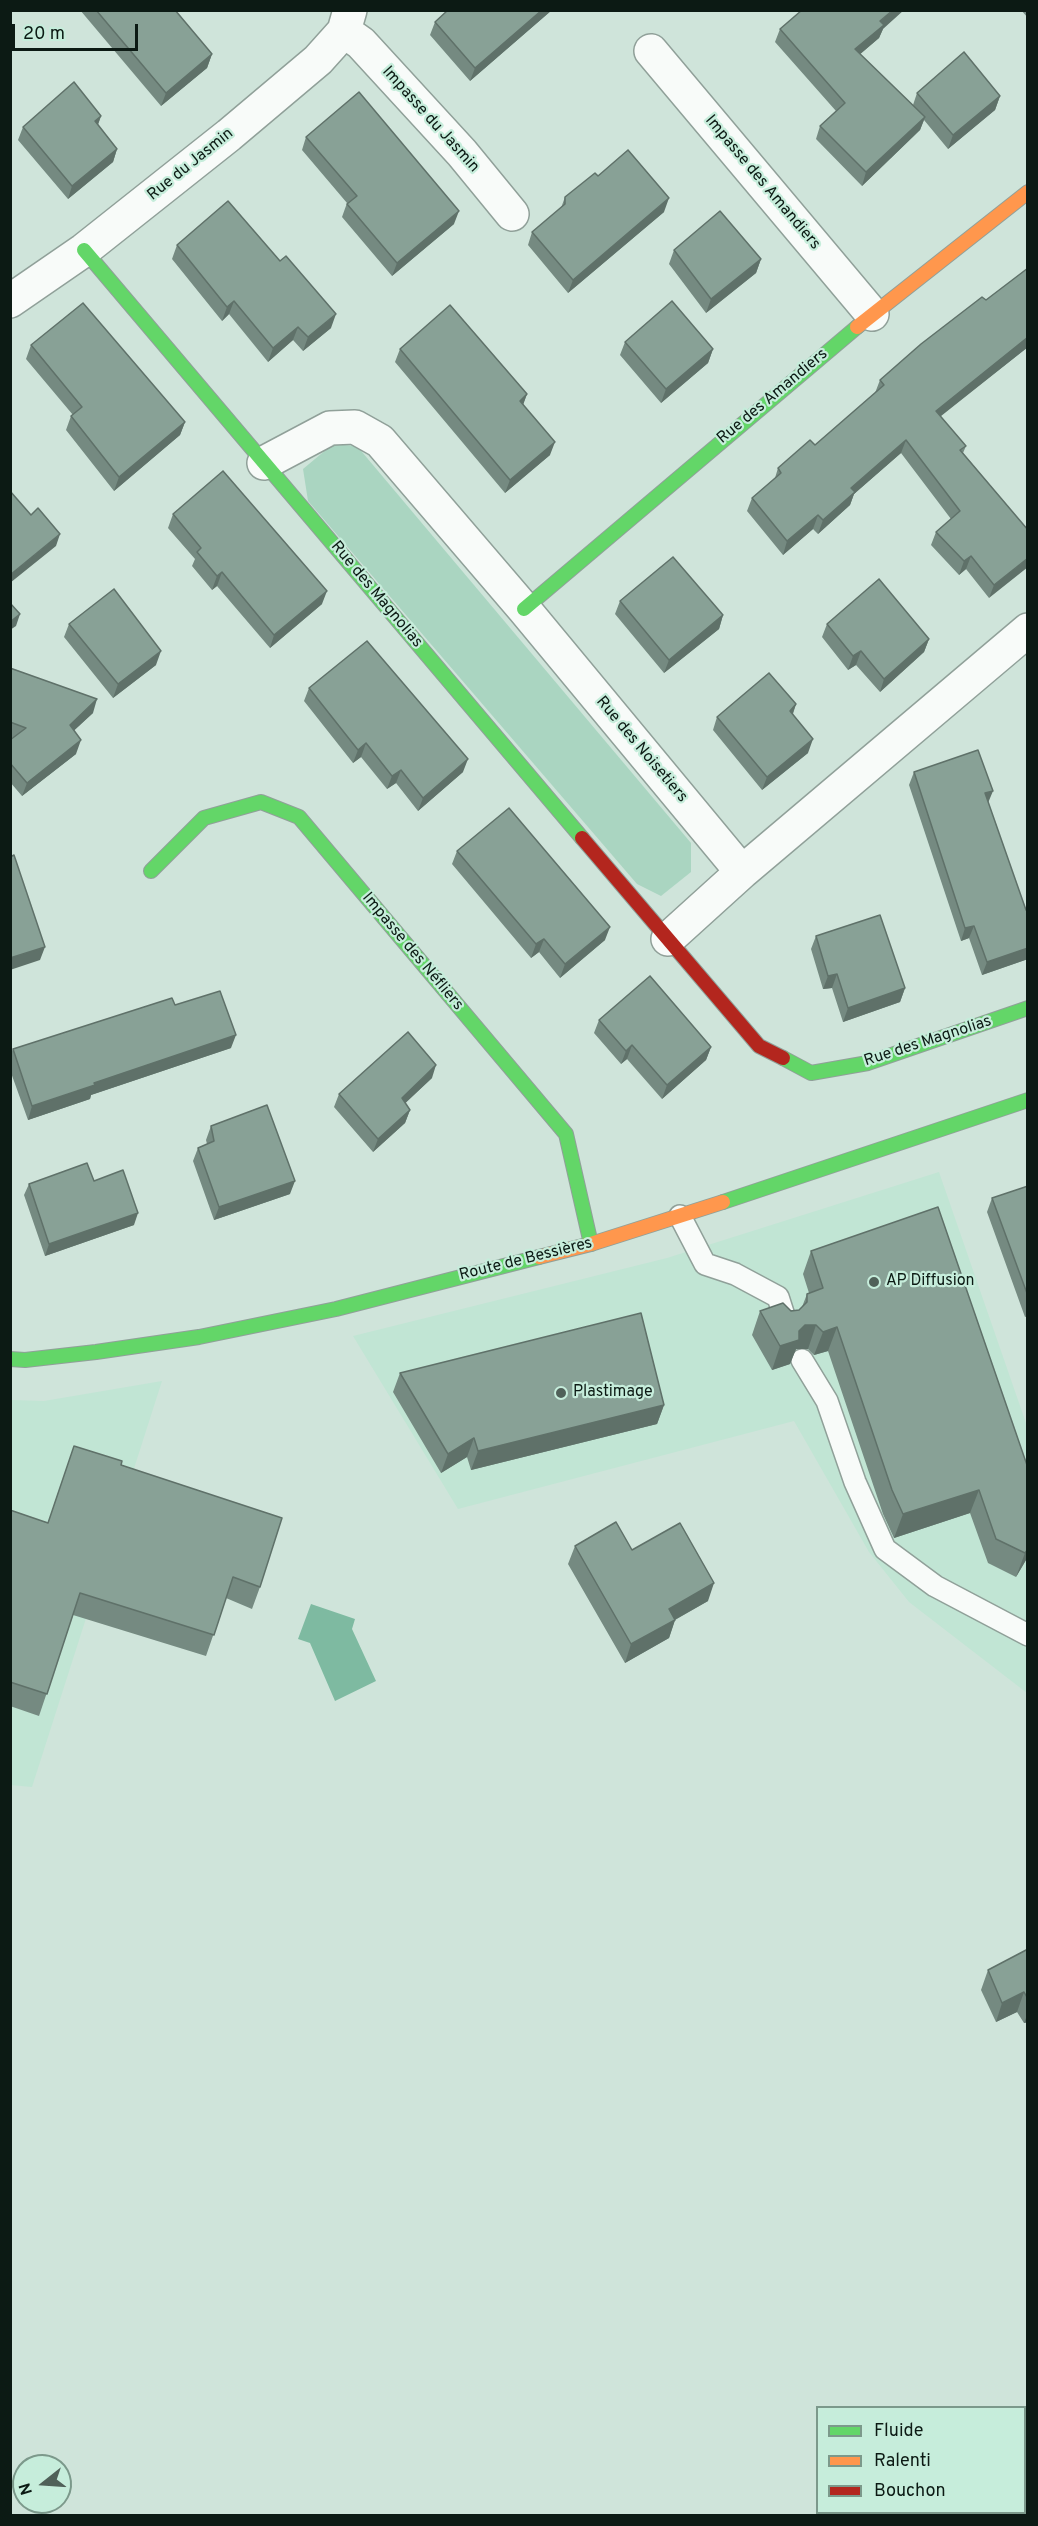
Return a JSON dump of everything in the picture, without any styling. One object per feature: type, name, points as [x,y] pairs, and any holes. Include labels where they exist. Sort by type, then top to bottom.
[{"type":"street","name":"Impasse du Jasmin","points":[[347,21],[369,52],[462,153],[512,214]]},
{"type":"street","name":"Rue du Jasmin","points":[[10,300],[84,250],[300,75],[318,60],[347,21]]},
{"type":"street","name":"Impasse des Amandiers","points":[[651,51],[872,314]]},
{"type":"street","name":"Rue des Amandiers","points":[[524,609],[872,314],[1028,192]]},
{"type":"street","name":"Rue des Magnolias","points":[[84,250],[759,1046],[811,1073],[868,1064],[1028,1008]]},
{"type":"street","name":"Rue des Noisetiers","points":[[264,463],[330,428],[355,427],[380,441],[524,609],[742,872]]},
{"type":"street","points":[[668,939],[742,872],[1028,630]]},
{"type":"street","name":"Impasse des Néfliers","points":[[151,871],[204,818],[261,802],[299,817],[566,1134],[591,1244]]},
{"type":"street","name":"Route de Bessières","points":[[10,1359],[60,1356],[199,1337],[336,1309],[591,1244],[818,1172],[1028,1100]]},
{"type":"lane","points":[[680,1216],[705,1264],[735,1274],[778,1297],[786,1322]]},
{"type":"lane","points":[[802,1360],[827,1401],[855,1482],[885,1549],[935,1586],[1028,1635]]},
{"type":"shaded area","points":[[333,444],[357,446],[691,843],[691,872],[661,896],[637,884],[308,501],[303,469]]},
{"type":"shaded area","points":[[939,1172],[1027,1426],[1027,1693],[909,1602],[869,1552],[794,1421],[458,1509],[353,1336],[667,1258]]},
{"type":"shaded area","points":[[162,1381],[32,1787],[11,1785],[11,1400],[44,1401]]},
{"type":"shaded area","points":[[311,1604],[355,1619],[352,1629],[376,1681],[335,1701],[310,1643],[298,1639]]},
{"type":"building","points":[[96,10],[175,10],[212,54],[166,93]]},
{"type":"building","points":[[448,10],[542,10],[475,68],[435,22]]},
{"type":"building","points":[[802,10],[893,10],[880,21],[884,25],[855,49],[925,117],[866,172],[820,126],[845,103],[780,29]]},
{"type":"building","points":[[964,52],[1000,96],[953,135],[917,93]]},
{"type":"building","points":[[74,82],[101,116],[95,121],[117,149],[72,186],[23,127]]},
{"type":"building","points":[[359,92],[459,211],[397,263],[347,204],[357,196],[306,137]]},
{"type":"building","points":[[628,150],[669,198],[573,280],[532,232],[565,204],[565,197],[595,173],[598,176]]},
{"type":"building","points":[[228,201],[280,261],[286,256],[336,314],[308,337],[298,327],[273,348],[234,301],[227,307],[177,245]]},
{"type":"building","points":[[720,211],[761,259],[711,299],[674,250]]},
{"type":"building","points":[[1028,268],[1028,337],[936,411],[966,446],[960,450],[1028,530],[1028,558],[994,585],[971,556],[964,561],[936,532],[960,511],[906,440],[851,488],[855,492],[823,520],[818,515],[787,541],[752,498],[781,473],[778,468],[810,440],[815,445],[884,385],[880,380],[921,344],[982,297],[986,300]]},
{"type":"building","points":[[672,301],[713,349],[666,389],[625,342]]},
{"type":"building","points":[[83,303],[185,422],[119,477],[71,416],[82,407],[31,345]]},
{"type":"building","points":[[450,305],[527,394],[520,401],[555,442],[510,480],[400,349]]},
{"type":"building","points":[[223,471],[327,591],[274,635],[222,572],[217,576],[197,552],[201,548],[173,514]]},
{"type":"building","points":[[10,491],[31,515],[38,508],[60,534],[10,575]]},
{"type":"building","points":[[673,557],[723,615],[669,660],[620,601]]},
{"type":"building","points":[[879,579],[929,639],[884,679],[861,651],[853,656],[827,624]]},
{"type":"building","points":[[114,589],[161,651],[118,684],[69,624]]},
{"type":"building","points":[[10,603],[20,614],[10,622]]},
{"type":"building","points":[[367,641],[468,759],[423,798],[401,770],[392,776],[366,743],[358,750],[309,688]]},
{"type":"building","points":[[10,668],[97,699],[70,725],[81,740],[27,783],[10,763],[10,740],[26,728],[10,722]]},
{"type":"building","points":[[769,673],[796,704],[790,711],[813,739],[767,777],[717,717]]},
{"type":"building","points":[[978,750],[993,791],[985,793],[1026,910],[1028,909],[1028,948],[987,962],[974,926],[965,928],[914,772]]},
{"type":"building","points":[[509,808],[610,927],[565,964],[544,939],[536,944],[457,851]]},
{"type":"building","points":[[14,855],[45,947],[10,958],[10,857]]},
{"type":"building","points":[[880,915],[905,988],[848,1008],[837,974],[828,976],[816,936]]},
{"type":"building","points":[[650,976],[711,1047],[667,1085],[632,1045],[626,1051],[599,1020]]},
{"type":"building","points":[[220,991],[236,1035],[32,1106],[13,1049],[172,998],[175,1005]]},
{"type":"building","points":[[408,1032],[436,1065],[402,1098],[410,1110],[378,1139],[339,1094]]},
{"type":"building","points":[[267,1105],[295,1181],[219,1207],[198,1148],[214,1141],[211,1126]]},
{"type":"building","points":[[87,1163],[94,1181],[123,1170],[138,1213],[49,1244],[29,1184]]},
{"type":"building","points":[[1028,1186],[1028,1296],[992,1198]]},
{"type":"building","points":[[938,1207],[1028,1468],[1028,1549],[1025,1553],[996,1539],[979,1490],[903,1514],[892,1490],[837,1327],[823,1332],[816,1325],[805,1325],[799,1331],[799,1340],[780,1346],[760,1311],[783,1303],[791,1311],[799,1310],[807,1302],[807,1294],[823,1288],[811,1251]]},
{"type":"building","points":[[641,1313],[664,1405],[478,1451],[474,1438],[448,1454],[400,1373]]},
{"type":"building","points":[[74,1446],[122,1461],[121,1465],[282,1518],[260,1587],[233,1577],[214,1635],[80,1593],[47,1694],[10,1682],[10,1510],[48,1523]]},
{"type":"building","points":[[616,1522],[632,1550],[680,1523],[714,1583],[669,1609],[675,1620],[631,1644],[575,1546]]},
{"type":"building","points":[[1028,1949],[1028,1999],[1024,1992],[1002,2003],[988,1970]]},
{"type":"traffic: fast","points":[[84,250],[582,838]]},
{"type":"traffic: fast","points":[[524,609],[857,327]]},
{"type":"traffic: fast","points":[[151,871],[204,818],[261,802],[299,817],[566,1134],[591,1244]]},
{"type":"traffic: fast","points":[[783,1058],[811,1073],[868,1063],[1028,1008]]},
{"type":"traffic: fast","points":[[723,1202],[1028,1100]]},
{"type":"traffic: fast","points":[[10,1359],[25,1360],[96,1352],[199,1337],[336,1309],[539,1257]]},
{"type":"traffic: slow","points":[[857,327],[1028,192]]},
{"type":"traffic: slow","points":[[539,1257],[591,1244],[723,1202]]},
{"type":"traffic: jam","points":[[582,838],[759,1046],[783,1058]]},
{"type":"place","name":"AP Diffusion","points":[[874,1282]]},
{"type":"place","name":"Plastimage","points":[[561,1393]]}]
